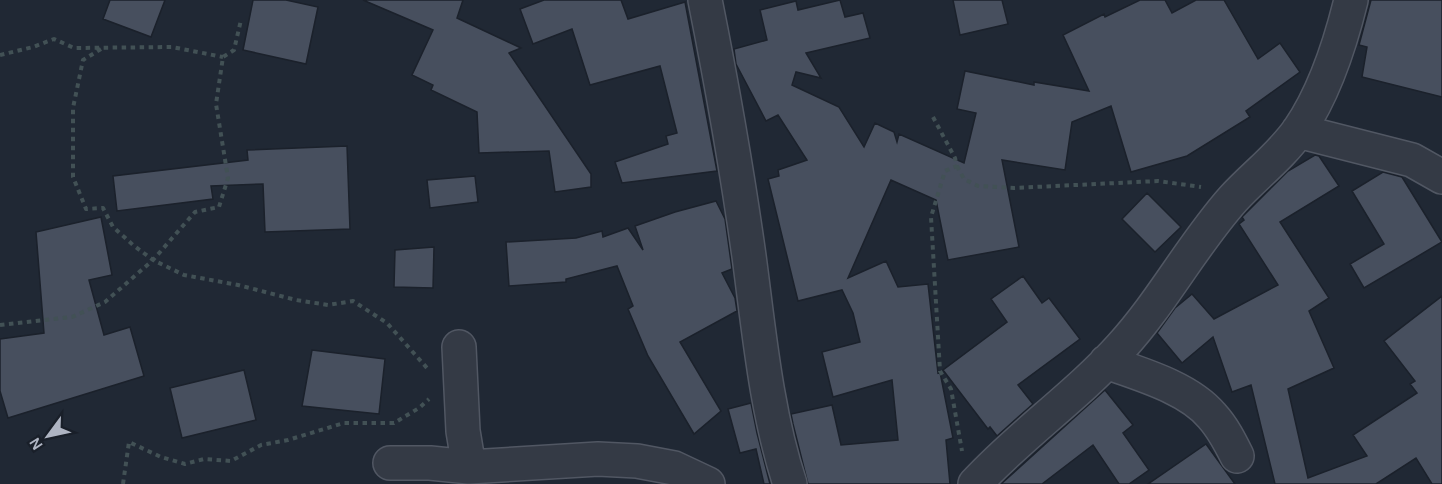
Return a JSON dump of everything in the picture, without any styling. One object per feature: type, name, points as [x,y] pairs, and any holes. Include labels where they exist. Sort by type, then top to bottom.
[{"type":"street","points":[[705,0],[722,82],[771,406],[783,463],[790,484]]},
{"type":"street","points":[[969,471],[1001,456],[1075,393],[1122,346],[1233,199],[1298,131],[1318,97],[1342,37],[1351,0]]},
{"type":"street","points":[[1298,131],[1412,160],[1442,177]]},
{"type":"street","points":[[459,347],[463,431],[469,467]]},
{"type":"street","points":[[1106,362],[1146,377],[1193,400],[1211,414],[1237,456]]},
{"type":"street","points":[[390,463],[429,463],[469,467],[598,459],[637,461],[674,468],[708,484]]},
{"type":"path","points":[[0,325],[72,317],[105,302],[153,260],[195,212],[219,207],[228,178],[216,104],[224,57],[234,50],[241,20]]},
{"type":"path","points":[[0,55],[54,39],[74,48],[172,47],[224,57]]},
{"type":"path","points":[[100,49],[83,60],[73,108],[73,177],[86,209],[103,208],[113,227],[153,260],[184,275],[328,305],[353,301],[387,324],[430,370]]},
{"type":"path","points":[[933,117],[964,179],[978,186],[1014,188],[1158,181],[1201,187],[1233,199]]},
{"type":"path","points":[[957,166],[945,171],[931,217],[940,371],[951,389],[969,471]]},
{"type":"path","points":[[429,389],[429,399],[435,405]]},
{"type":"path","points":[[123,484],[129,442],[161,457],[185,464],[204,459],[231,461],[261,445],[288,440],[344,423],[394,423],[429,399]]},
{"type":"building","points":[[110,0],[165,0],[151,37],[103,19]]},
{"type":"building","points":[[253,0],[286,0],[318,7],[306,64],[243,50]]},
{"type":"building","points":[[363,0],[463,0],[457,18],[521,48],[509,53],[591,174],[591,187],[555,192],[549,151],[479,153],[477,112],[431,90],[433,85],[412,75],[433,30]]},
{"type":"building","points":[[544,0],[621,0],[628,19],[685,2],[717,171],[622,183],[615,162],[668,144],[666,136],[677,133],[660,66],[590,85],[572,29],[533,44],[520,9]]},
{"type":"building","points":[[840,0],[845,17],[863,13],[870,38],[806,53],[821,78],[796,72],[792,85],[839,107],[864,147],[875,123],[894,132],[897,142],[899,134],[964,163],[976,113],[957,109],[965,71],[1034,85],[1034,82],[1089,91],[1063,35],[1104,14],[1105,17],[1140,0],[1165,0],[1172,13],[1196,0],[1224,0],[1258,59],[1280,43],[1300,72],[1246,111],[1250,117],[1187,156],[1131,172],[1111,106],[1072,122],[1065,170],[1002,160],[1019,247],[948,260],[936,200],[891,180],[848,278],[886,261],[898,287],[928,284],[938,373],[940,372],[953,438],[946,440],[950,484],[808,484],[793,424],[791,414],[832,405],[841,445],[898,440],[892,380],[833,397],[822,352],[860,342],[853,313],[842,290],[798,301],[768,179],[779,176],[778,170],[807,160],[778,115],[766,121],[736,64],[734,49],[767,40],[760,10],[796,1],[798,10]]},
{"type":"building","points":[[953,0],[1002,0],[1008,24],[960,35]]},
{"type":"building","points":[[1371,0],[1442,0],[1442,97],[1362,77],[1367,47],[1359,45]]},
{"type":"building","points":[[347,146],[350,229],[265,232],[263,184],[211,186],[213,199],[117,211],[113,176],[248,160],[247,150]]},
{"type":"building","points":[[1315,155],[1319,156],[1339,186],[1280,222],[1329,298],[1309,311],[1334,368],[1288,389],[1308,478],[1367,456],[1353,435],[1417,393],[1410,384],[1415,381],[1384,341],[1442,296],[1442,484],[1432,484],[1416,458],[1376,484],[1275,484],[1251,385],[1232,392],[1213,337],[1182,363],[1157,333],[1175,308],[1192,294],[1214,319],[1278,285],[1239,224],[1244,220],[1242,217],[1288,171]]},
{"type":"building","points":[[1383,172],[1402,177],[1442,242],[1364,288],[1350,264],[1384,244],[1352,191]]},
{"type":"building","points":[[475,176],[478,202],[430,208],[427,180]]},
{"type":"building","points":[[1147,193],[1181,227],[1155,252],[1122,219]]},
{"type":"building","points":[[716,201],[725,219],[732,269],[722,273],[735,298],[737,311],[680,342],[721,411],[694,434],[648,356],[628,309],[633,306],[617,266],[566,279],[566,282],[509,286],[506,242],[576,238],[602,231],[603,237],[628,228],[643,250],[635,226]]},
{"type":"building","points":[[101,217],[112,275],[89,280],[104,335],[130,327],[144,376],[8,418],[0,391],[0,339],[44,333],[36,232]]},
{"type":"building","points":[[434,247],[433,288],[394,287],[395,250]]},
{"type":"building","points":[[1023,276],[1042,303],[1049,298],[1080,339],[1018,385],[1033,404],[997,436],[990,427],[988,429],[943,370],[1007,322],[991,299]]},
{"type":"building","points":[[312,350],[385,359],[379,414],[302,406]]},
{"type":"building","points":[[244,370],[256,420],[182,438],[170,388]]},
{"type":"building","points":[[1105,390],[1133,425],[1123,433],[1149,470],[1129,484],[1119,484],[1093,445],[1042,484],[1001,484]]},
{"type":"building","points":[[751,403],[770,484],[764,484],[756,449],[740,453],[728,409]]},
{"type":"building","points":[[1206,444],[1235,484],[1148,484]]}]
